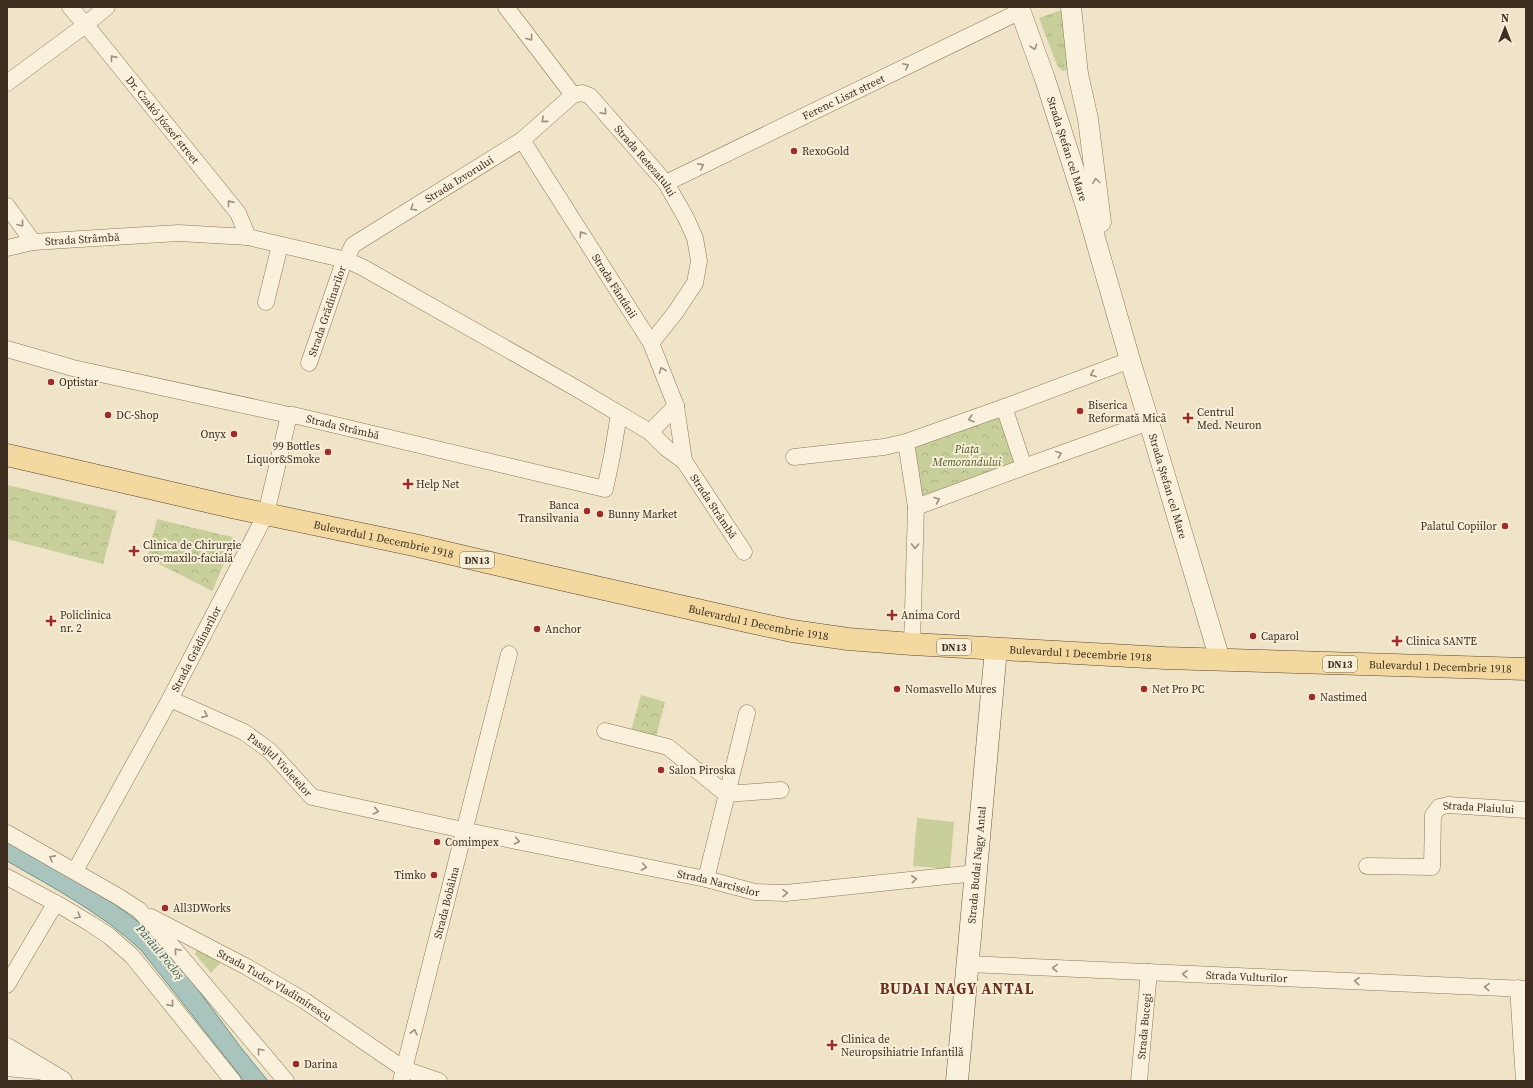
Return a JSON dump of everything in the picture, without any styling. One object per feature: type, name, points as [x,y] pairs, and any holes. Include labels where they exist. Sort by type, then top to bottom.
[{"type":"main road","name":"Bulevardul 1 Decembrie 1918","points":[[7,455],[266,514],[414,545],[638,597],[792,630],[848,639],[996,649],[1220,660],[1526,669]]},
{"type":"main road","name":"Strada Budai Nagy Antal","points":[[957,1081],[996,649]]},
{"type":"street","name":"Dr. Czakó József street","points":[[70,7],[238,213],[248,237]]},
{"type":"street","points":[[7,83],[108,7]]},
{"type":"street","points":[[506,7],[573,95]]},
{"type":"street","name":"Strada Ștefan cel Mare","points":[[1071,7],[1078,74],[1088,119],[1109,289]]},
{"type":"street","name":"Strada Ștefan cel Mare","points":[[1020,9],[1087,210],[1109,289],[1220,660]]},
{"type":"street","name":"Ferenc Liszt street","points":[[666,183],[1020,9]]},
{"type":"street","points":[[1044,79],[1061,85],[1071,81],[1078,74]]},
{"type":"street","name":"Strada Retezatului","points":[[573,95],[582,93],[590,96],[666,183],[686,218],[695,238],[699,261],[695,283],[675,313],[651,343]]},
{"type":"street","name":"Strada Izvorului","points":[[346,260],[353,245],[522,140],[573,95]]},
{"type":"street","name":"Strada Fântânii","points":[[522,140],[651,343],[676,406]]},
{"type":"street","points":[[7,206],[34,242]]},
{"type":"street","name":"Strada Strâmbă","points":[[7,248],[34,242],[179,234],[248,237],[346,260],[362,267],[650,432],[666,448],[684,461],[744,552]]},
{"type":"street","points":[[266,302],[280,245]]},
{"type":"street","name":"Strada Grădinarilor","points":[[309,363],[342,267],[346,260]]},
{"type":"street","name":"Strada Strâmbă","points":[[7,349],[73,368],[289,416],[293,415],[605,489],[619,414]]},
{"type":"street","points":[[794,457],[884,448],[906,442],[1130,360]]},
{"type":"street","points":[[650,432],[676,406]]},
{"type":"street","name":"Strada Strâmbă","points":[[676,406],[684,461]]},
{"type":"street","points":[[1004,407],[1024,467]]},
{"type":"street","name":"Strada Grădinarilor","points":[[76,871],[170,699],[266,514],[289,416]]},
{"type":"street","points":[[916,507],[1150,422]]},
{"type":"street","points":[[906,442],[916,507],[912,644]]},
{"type":"street","name":"Strada Bobâlna","points":[[402,1075],[509,654]]},
{"type":"street","name":"Pasajul Violetelor","points":[[170,699],[244,732],[270,751],[312,797],[465,831]]},
{"type":"street","points":[[706,879],[747,713]]},
{"type":"street","points":[[606,731],[668,747],[726,794],[781,790]]},
{"type":"street","name":"Strada Plaiului","points":[[1367,866],[1432,867],[1434,815],[1439,807],[1448,805],[1526,810]]},
{"type":"street","name":"Strada Narciselor","points":[[465,831],[706,879],[755,892],[786,893],[976,873]]},
{"type":"street","name":"Strada Tudor Vladimirescu","points":[[7,833],[76,871],[139,910],[246,967],[305,1001],[402,1075],[439,1081]]},
{"type":"street","points":[[7,877],[109,936],[132,956],[233,1081]]},
{"type":"street","points":[[7,985],[55,904]]},
{"type":"street","name":"Strada Tudor Vladimirescu","points":[[139,910],[176,950],[286,1081]]},
{"type":"street","name":"Strada Vulturilor","points":[[968,964],[1522,988]]},
{"type":"street","name":"Strada Bucegi","points":[[1139,1081],[1149,972]]},
{"type":"street","points":[[1522,988],[1524,1081]]},
{"type":"street","points":[[7,1048],[62,1081]]},
{"type":"street","points":[[7,1066],[43,1069]]},
{"type":"green space","points":[[1064,9],[1072,69],[1062,71],[1057,65],[1039,18]]},
{"type":"green space","name":"Piața Memorandului","points":[[1010,411],[1029,461],[919,502],[910,447]]},
{"type":"green space","points":[[7,485],[117,511],[103,564],[7,539]]},
{"type":"green space","points":[[157,519],[232,537],[234,541],[212,591],[147,558]]},
{"type":"green space","points":[[641,695],[665,702],[656,737],[631,731]]},
{"type":"green space","points":[[917,818],[954,822],[950,869],[913,866]]},
{"type":"green space","points":[[198,948],[222,961],[211,973],[195,954]]},
{"type":"water","name":"Pârâul Pocloș","points":[[7,841],[116,905],[144,926],[167,948],[242,1049],[268,1081],[244,1081],[141,950],[110,924],[60,891],[7,861]]},
{"type":"place","name":"RexoGold","points":[[794,151]]},
{"type":"place","name":"Optistar","points":[[51,382]]},
{"type":"place","name":"Biserica Reformată Mică","points":[[1080,411]]},
{"type":"place","name":"DC-Shop","points":[[108,415]]},
{"type":"place","name":"Centrul Med. Neuron","points":[[1188,418]]},
{"type":"place","name":"Onyx","points":[[234,434]]},
{"type":"place","name":"99 Bottles Liquor&Smoke","points":[[328,452]]},
{"type":"place","name":"Help Net","points":[[408,484]]},
{"type":"place","name":"Banca Transilvania","points":[[587,511]]},
{"type":"place","name":"Bunny Market","points":[[600,514]]},
{"type":"place","name":"Palatul Copiilor","points":[[1505,526]]},
{"type":"place","name":"Clinica de Chirurgie oro-maxilo-facială","points":[[134,551]]},
{"type":"place","name":"Anima Cord","points":[[892,615]]},
{"type":"place","name":"Policlinica nr. 2","points":[[51,621]]},
{"type":"place","name":"Anchor","points":[[537,629]]},
{"type":"place","name":"Caparol","points":[[1253,636]]},
{"type":"place","name":"Clinica SANTE","points":[[1397,641]]},
{"type":"place","name":"Nomasvello Mures","points":[[897,689]]},
{"type":"place","name":"Net Pro PC","points":[[1144,689]]},
{"type":"place","name":"Nastimed","points":[[1312,697]]},
{"type":"place","name":"Salon Piroska","points":[[661,770]]},
{"type":"place","name":"Comimpex","points":[[437,842]]},
{"type":"place","name":"Timko","points":[[434,875]]},
{"type":"place","name":"All3DWorks","points":[[165,908]]},
{"type":"place","name":"Clinica de Neuropsihiatrie Infantilă","points":[[832,1045]]},
{"type":"place","name":"Darina","points":[[296,1064]]},
{"type":"district","name":"BUDAI NAGY ANTAL","points":[[957,988]]}]
